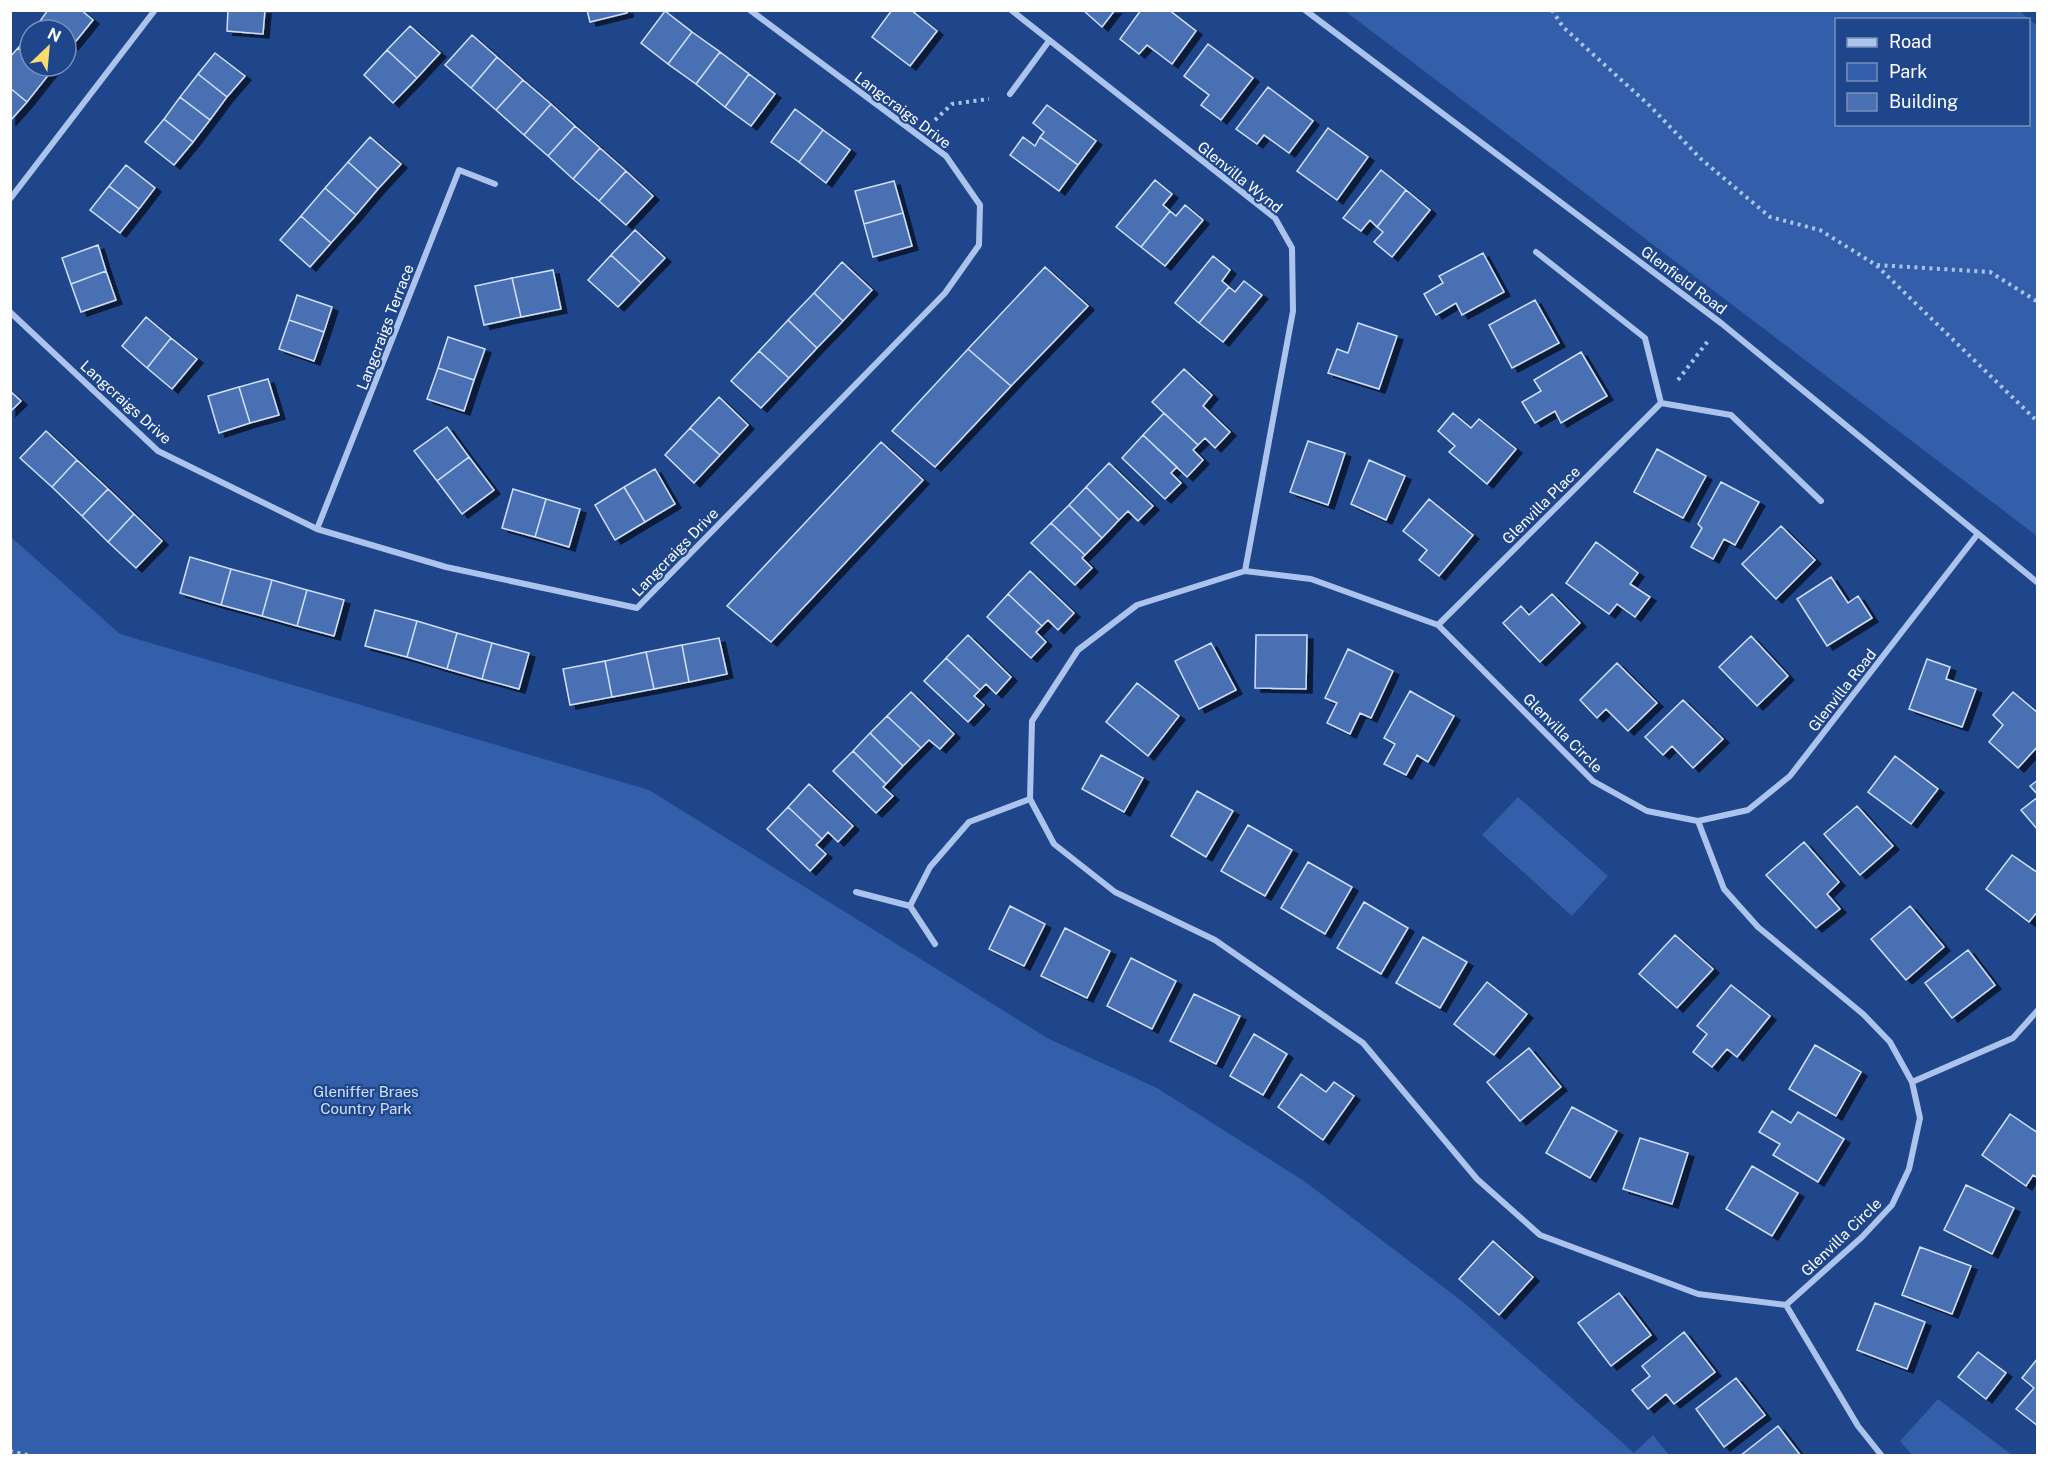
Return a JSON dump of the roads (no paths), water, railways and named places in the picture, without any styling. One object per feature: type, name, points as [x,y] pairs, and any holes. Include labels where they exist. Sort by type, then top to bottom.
[{"type":"street","points":[[10,199],[155,10]]},
{"type":"street","name":"Langcraigs Drive","points":[[10,312],[158,451],[317,529],[446,567],[637,608],[945,293],[979,245],[980,205],[946,156],[750,10]]},
{"type":"street","name":"Glenvilla Wynd","points":[[1011,10],[1275,218],[1292,248],[1293,311],[1245,571]]},
{"type":"street","name":"Glenfield Road","points":[[1305,10],[1721,323],[2037,583]]},
{"type":"street","points":[[1010,94],[1049,41]]},
{"type":"street","name":"Langcraigs Terrace","points":[[317,529],[459,170],[495,184]]},
{"type":"street","points":[[1536,252],[1645,338],[1661,403],[1731,415],[1821,501]]},
{"type":"street","name":"Glenvilla Place","points":[[1437,625],[1661,403]]},
{"type":"street","name":"Glenvilla Road","points":[[1698,820],[1748,810],[1790,776],[1977,535]]},
{"type":"street","name":"Glenvilla Circle","points":[[1245,571],[1311,579],[1437,625],[1593,781],[1647,812],[1698,820],[1724,889],[1758,927],[1863,1014],[1890,1042],[1912,1082],[1920,1118],[1910,1169],[1892,1205],[1862,1238],[1786,1305],[1698,1294],[1540,1235],[1477,1179],[1363,1043],[1215,940],[1115,892],[1054,844],[1030,799],[1032,721],[1078,650],[1137,605],[1245,571]]},
{"type":"street","points":[[910,906],[930,867],[969,822],[1030,799]]},
{"type":"street","points":[[856,892],[910,906],[934,944]]},
{"type":"street","points":[[1912,1082],[2013,1038],[2037,1010]]},
{"type":"street","points":[[1786,1305],[1858,1426],[1882,1455]]},
{"type":"park label","name":"Gleniffer Braes Country Park","points":[[366,1100]]}]
